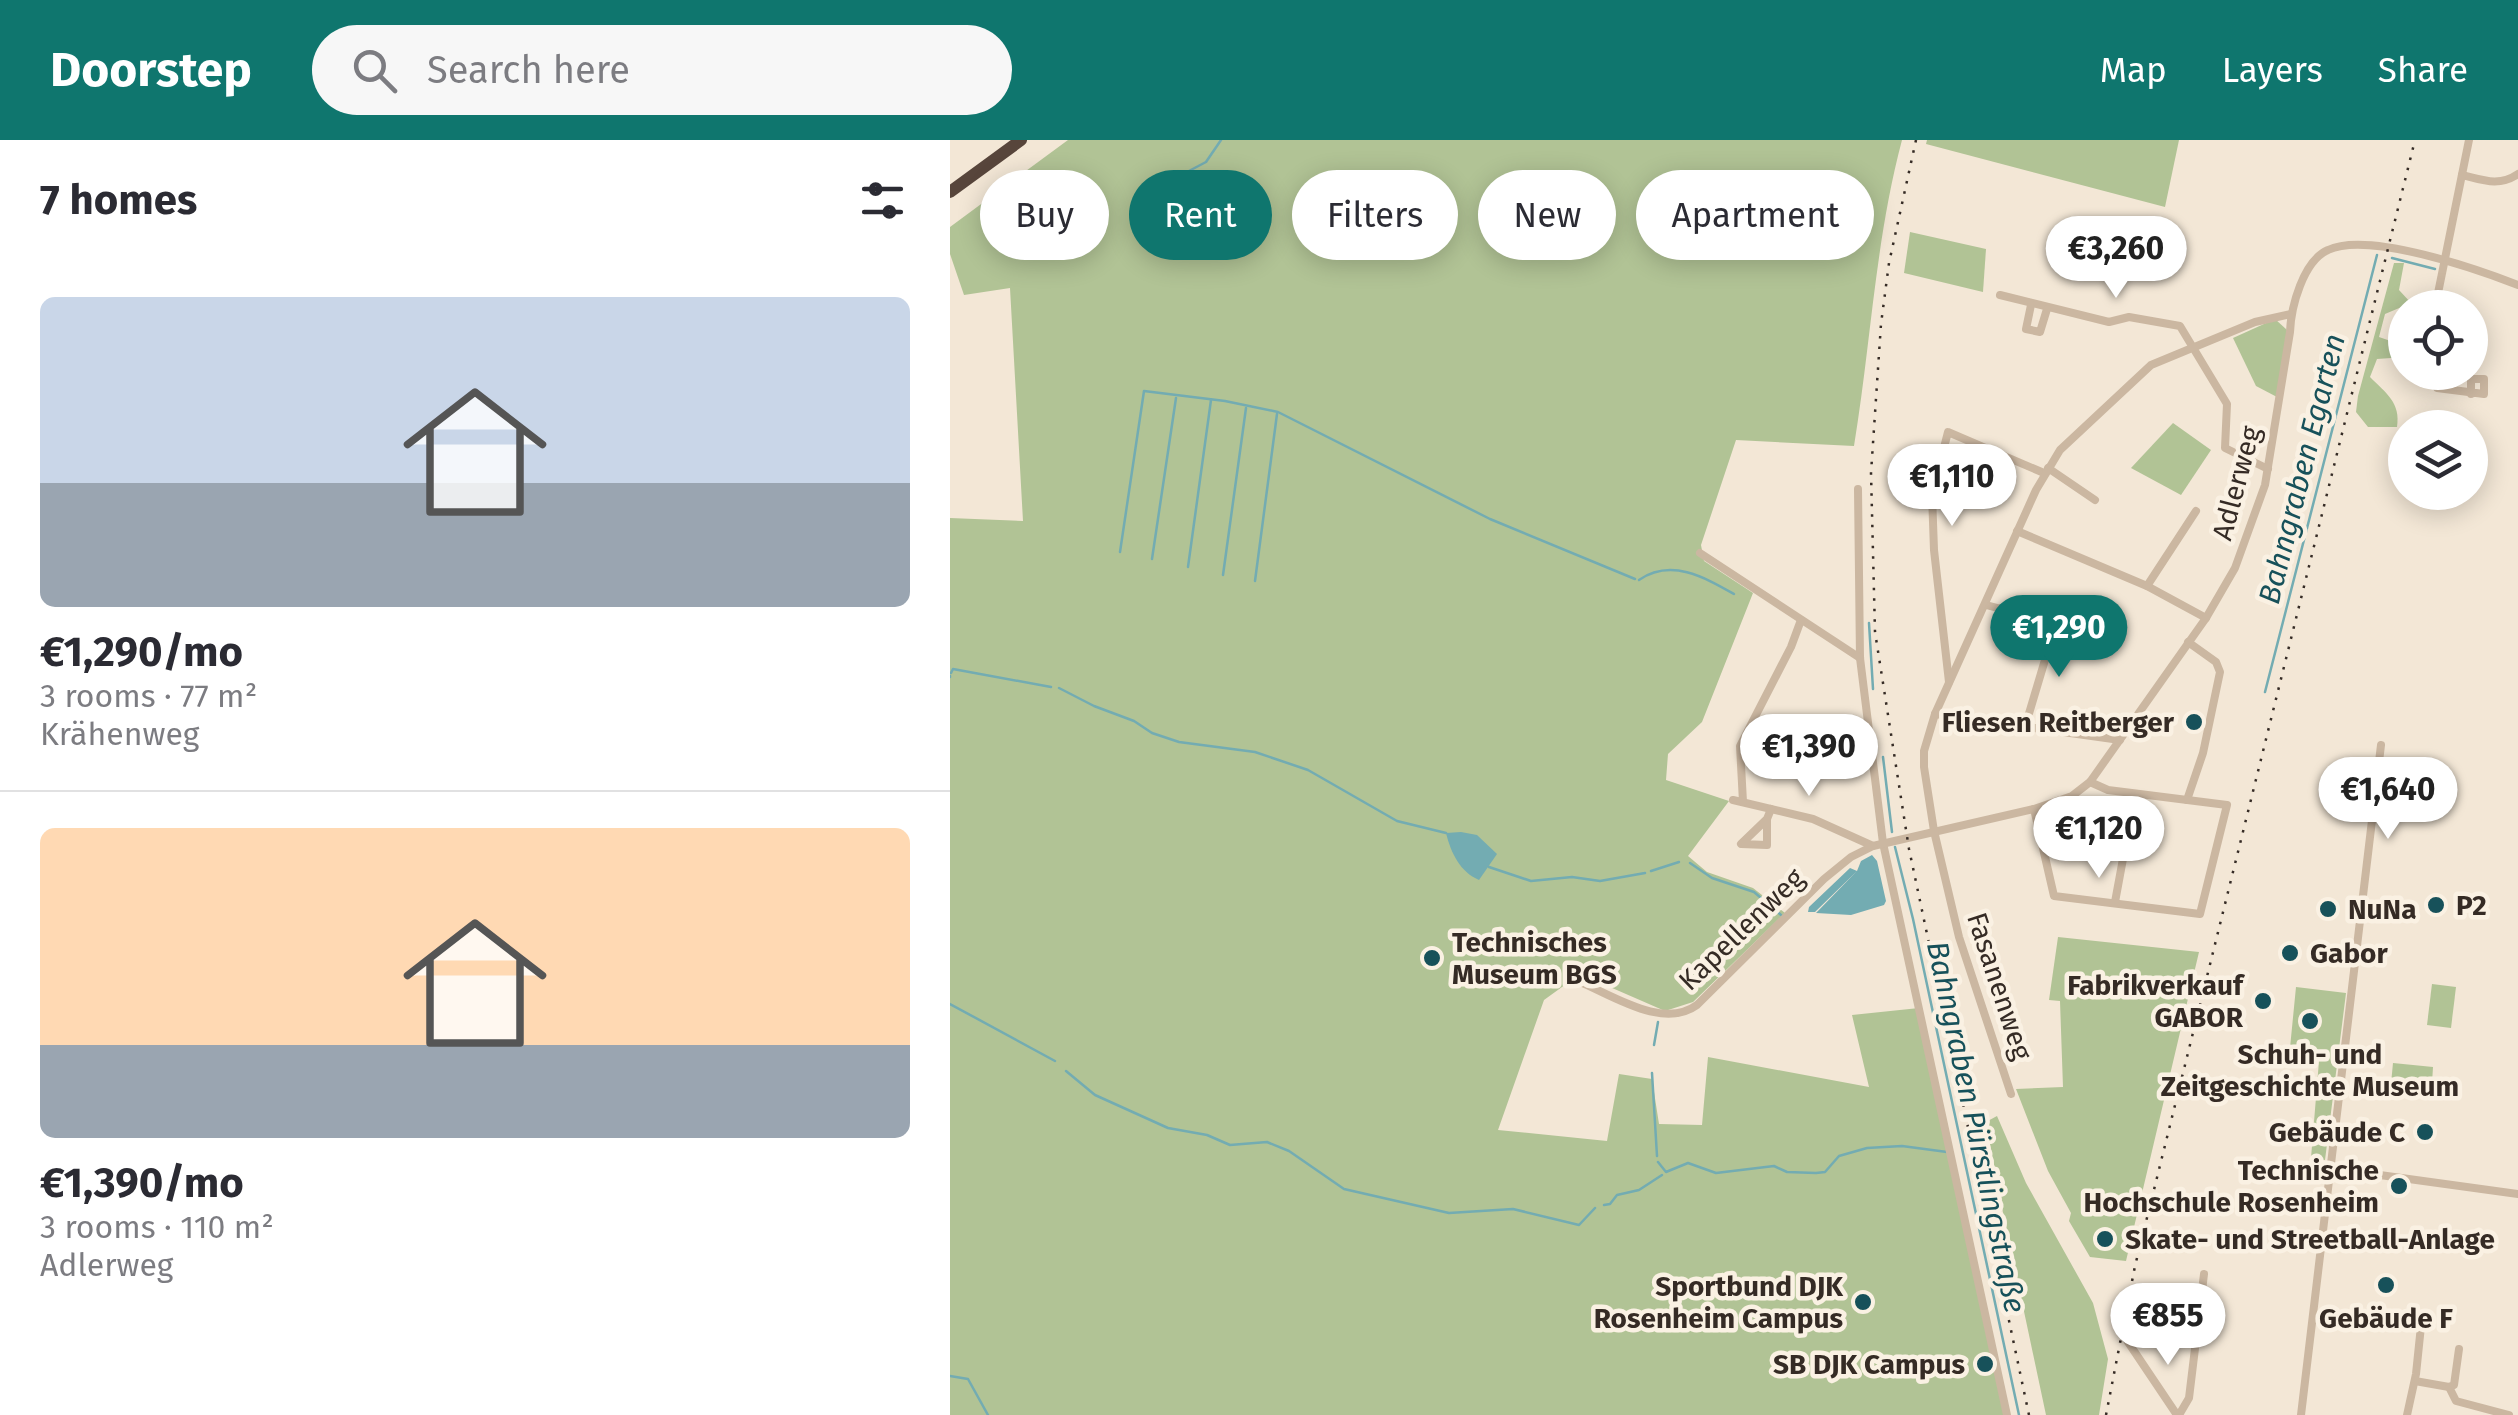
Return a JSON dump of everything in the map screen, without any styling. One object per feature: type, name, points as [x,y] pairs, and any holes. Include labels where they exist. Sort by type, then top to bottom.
[{"type":"highway","points":[[950,192],[1021,140]]},
{"type":"street","points":[[2438,290],[2469,140]]},
{"type":"street","points":[[2462,175],[2494,183],[2508,182],[2518,174]]},
{"type":"street","name":"Adlerweg","points":[[1878,845],[2034,809],[2072,796],[2090,782],[2206,618],[2236,568],[2268,469],[2291,314],[2312,263],[2326,250],[2349,244],[2367,244],[2443,260]]},
{"type":"street","points":[[2443,260],[2518,285]]},
{"type":"street","points":[[2000,295],[2109,322],[2129,317],[2180,326],[2227,404],[2225,448],[2268,469]]},
{"type":"street","points":[[2031,305],[2026,328],[2040,332],[2047,309]]},
{"type":"street","name":"Fasanenweg","points":[[2012,1094],[1958,937],[1934,832],[1924,752],[1935,714],[2017,531],[2060,450],[2150,365],[2255,322],[2291,314]]},
{"type":"street","points":[[2449,390],[2471,394]]},
{"type":"street","points":[[1949,687],[1932,494],[1948,432],[2046,470],[2096,500]]},
{"type":"street","points":[[1858,489],[1860,658],[1878,845],[2007,1415]]},
{"type":"street","points":[[2148,586],[2196,511]]},
{"type":"street","points":[[2017,531],[2148,586],[2206,618]]},
{"type":"street","points":[[1700,554],[1860,658]]},
{"type":"street","points":[[1986,606],[2056,622],[2025,727]]},
{"type":"street","points":[[1801,620],[1740,746],[1738,801],[1813,819],[1878,845]]},
{"type":"street","points":[[2187,800],[2203,753],[2220,672],[2216,662],[2188,642]]},
{"type":"street","points":[[1935,714],[2120,740]]},
{"type":"street","points":[[2300,1415],[2382,746]]},
{"type":"street","points":[[2034,809],[2054,896],[2200,914],[2227,804],[2108,790],[2090,782]]},
{"type":"street","points":[[2115,902],[2134,794]]},
{"type":"street","points":[[1767,818],[1772,809]]},
{"type":"street","name":"Kapellenweg","points":[[1578,981],[1665,1016],[1684,1013],[1708,995],[1839,866],[1878,845]]},
{"type":"street","points":[[2330,1168],[2518,1194]]},
{"type":"street","points":[[2128,1342],[2178,1415],[2189,1398],[2204,1274]]},
{"type":"street","points":[[2408,1415],[2422,1326]]},
{"type":"street","points":[[2415,1380],[2454,1385],[2460,1349]]},
{"type":"street","points":[[2449,1387],[2456,1401],[2504,1414]]},
{"type":"green space","points":[[1068,140],[1902,140],[1879,254],[1854,446],[1736,440],[1701,545],[1704,561],[1753,593],[1702,722],[1668,754],[1666,780],[1729,801],[1688,856],[1707,872],[1753,888],[1785,913],[1693,1002],[1665,1011],[1580,974],[1544,1000],[1498,1130],[1607,1141],[1619,1074],[1652,1079],[1659,1124],[1702,1125],[1708,1057],[1869,1087],[1852,1015],[1919,1008],[2007,1415],[950,1415],[950,518],[1023,521],[1010,288],[964,295],[950,254],[950,227],[980,205],[980,260],[1109,260],[1109,170],[1027,170]]},
{"type":"green space","points":[[1927,140],[2179,140],[2165,207],[1926,144]]},
{"type":"green space","points":[[1910,232],[1986,249],[1983,292],[1904,273]]},
{"type":"green space","points":[[2394,263],[2404,263],[2399,290],[2388,290],[2388,313],[2379,337],[2388,340],[2388,358],[2377,359],[2370,377],[2396,410],[2388,410],[2388,427],[2368,427],[2356,412]]},
{"type":"green space","points":[[2275,319],[2287,330],[2277,397],[2256,386],[2233,338]]},
{"type":"green space","points":[[2173,423],[2211,450],[2181,495],[2131,468]]},
{"type":"green space","points":[[2058,937],[2199,952],[2126,1261],[2090,1257],[2069,1221],[2071,1213],[2048,1171],[2016,1089],[2063,1087],[2060,1001],[2049,1000]]},
{"type":"green space","points":[[2432,984],[2456,987],[2451,1028],[2427,1025]]},
{"type":"green space","points":[[2296,987],[2346,993],[2325,1160],[2311,1158],[2319,1061],[2289,1058]]},
{"type":"green space","points":[[2393,1063],[2433,1067],[2431,1098],[2390,1094]]},
{"type":"green space","points":[[1997,1116],[2026,1183],[2093,1303],[2108,1359],[2099,1415],[2046,1415],[1984,1123]]},
{"type":"water","points":[[1446,833],[1477,835],[1497,854],[1479,880],[1457,861]]},
{"type":"water","points":[[1872,855],[1877,861],[1884,905],[1851,915],[1816,913],[1857,871],[1861,861]]},
{"type":"water","points":[[1850,868],[1857,871],[1815,912],[1808,912]]},
{"type":"waterway","points":[[1191,170],[1206,162],[1221,140]]},
{"type":"waterway","name":"Bahngraben Egarten","points":[[2265,692],[2377,255]]},
{"type":"waterway","points":[[2392,258],[2435,269]]},
{"type":"waterway","points":[[1120,552],[1144,391],[1278,412],[1490,519],[1635,579]]},
{"type":"waterway","points":[[1152,559],[1176,398]]},
{"type":"waterway","points":[[1188,567],[1211,400]]},
{"type":"waterway","points":[[1223,575],[1246,408]]},
{"type":"waterway","points":[[1255,581],[1277,414]]},
{"type":"waterway","points":[[1639,580],[1675,570],[1699,576],[1734,594]]},
{"type":"waterway","points":[[1869,623],[1873,689]]},
{"type":"waterway","points":[[951,673],[953,669],[1051,687]]},
{"type":"waterway","points":[[1059,688],[1179,742],[1255,752],[1308,770],[1397,821],[1446,833]]},
{"type":"waterway","name":"Bahngraben Pürstlingstraße","points":[[1883,757],[1892,832]]},
{"type":"waterway","name":"Bahngraben Pürstlingstraße","points":[[1895,847],[2019,1415]]},
{"type":"waterway","points":[[1651,871],[1679,862]]},
{"type":"waterway","points":[[1690,863],[1712,878],[1754,892],[1781,915]]},
{"type":"waterway","points":[[1489,867],[1531,881],[1572,877],[1600,881],[1645,873]]},
{"type":"waterway","points":[[950,1004],[1055,1061]]},
{"type":"waterway","points":[[1654,1045],[1658,1022]]},
{"type":"waterway","points":[[1066,1071],[1095,1095],[1168,1128],[1207,1135],[1230,1145],[1267,1142],[1289,1151],[1344,1189],[1449,1213],[1513,1209],[1579,1225],[1595,1208]]},
{"type":"waterway","points":[[1652,1073],[1657,1156]]},
{"type":"waterway","points":[[1658,1162],[1666,1172],[1688,1163],[1716,1173],[1774,1166],[1787,1172],[1816,1173],[1825,1172],[1839,1156],[1867,1148],[1902,1146],[1947,1152]]},
{"type":"waterway","points":[[1604,1205],[1662,1175]]},
{"type":"waterway","points":[[950,1376],[968,1379],[988,1415]]},
{"type":"railway","points":[[1916,140],[1889,263],[1881,324],[1871,473],[1875,632],[1909,849],[2029,1415]]},
{"type":"railway","points":[[2106,1415],[2135,1266],[2415,140]]},
{"type":"place","name":"Fliesen Reitberger","points":[[2194,722]]},
{"type":"place","name":"P2","points":[[2436,905]]},
{"type":"place","name":"NuNa","points":[[2328,909]]},
{"type":"place","name":"Gabor","points":[[2290,953]]},
{"type":"place","name":"Technisches Museum BGS","points":[[1432,958]]},
{"type":"place","name":"Fabrikverkauf GABOR","points":[[2263,1001]]},
{"type":"place","name":"Schuh- und Zeitgeschichte Museum","points":[[2310,1021]]},
{"type":"place","name":"Gebäude C","points":[[2425,1132]]},
{"type":"place","name":"Technische Hochschule Rosenheim","points":[[2399,1186]]},
{"type":"place","name":"Skate- und Streetball-Anlage","points":[[2105,1239]]},
{"type":"place","name":"Gebäude F","points":[[2386,1285]]},
{"type":"place","name":"Sportbund DJK Rosenheim Campus","points":[[1863,1302]]},
{"type":"place","name":"SB DJK Campus","points":[[1985,1364]]}]
